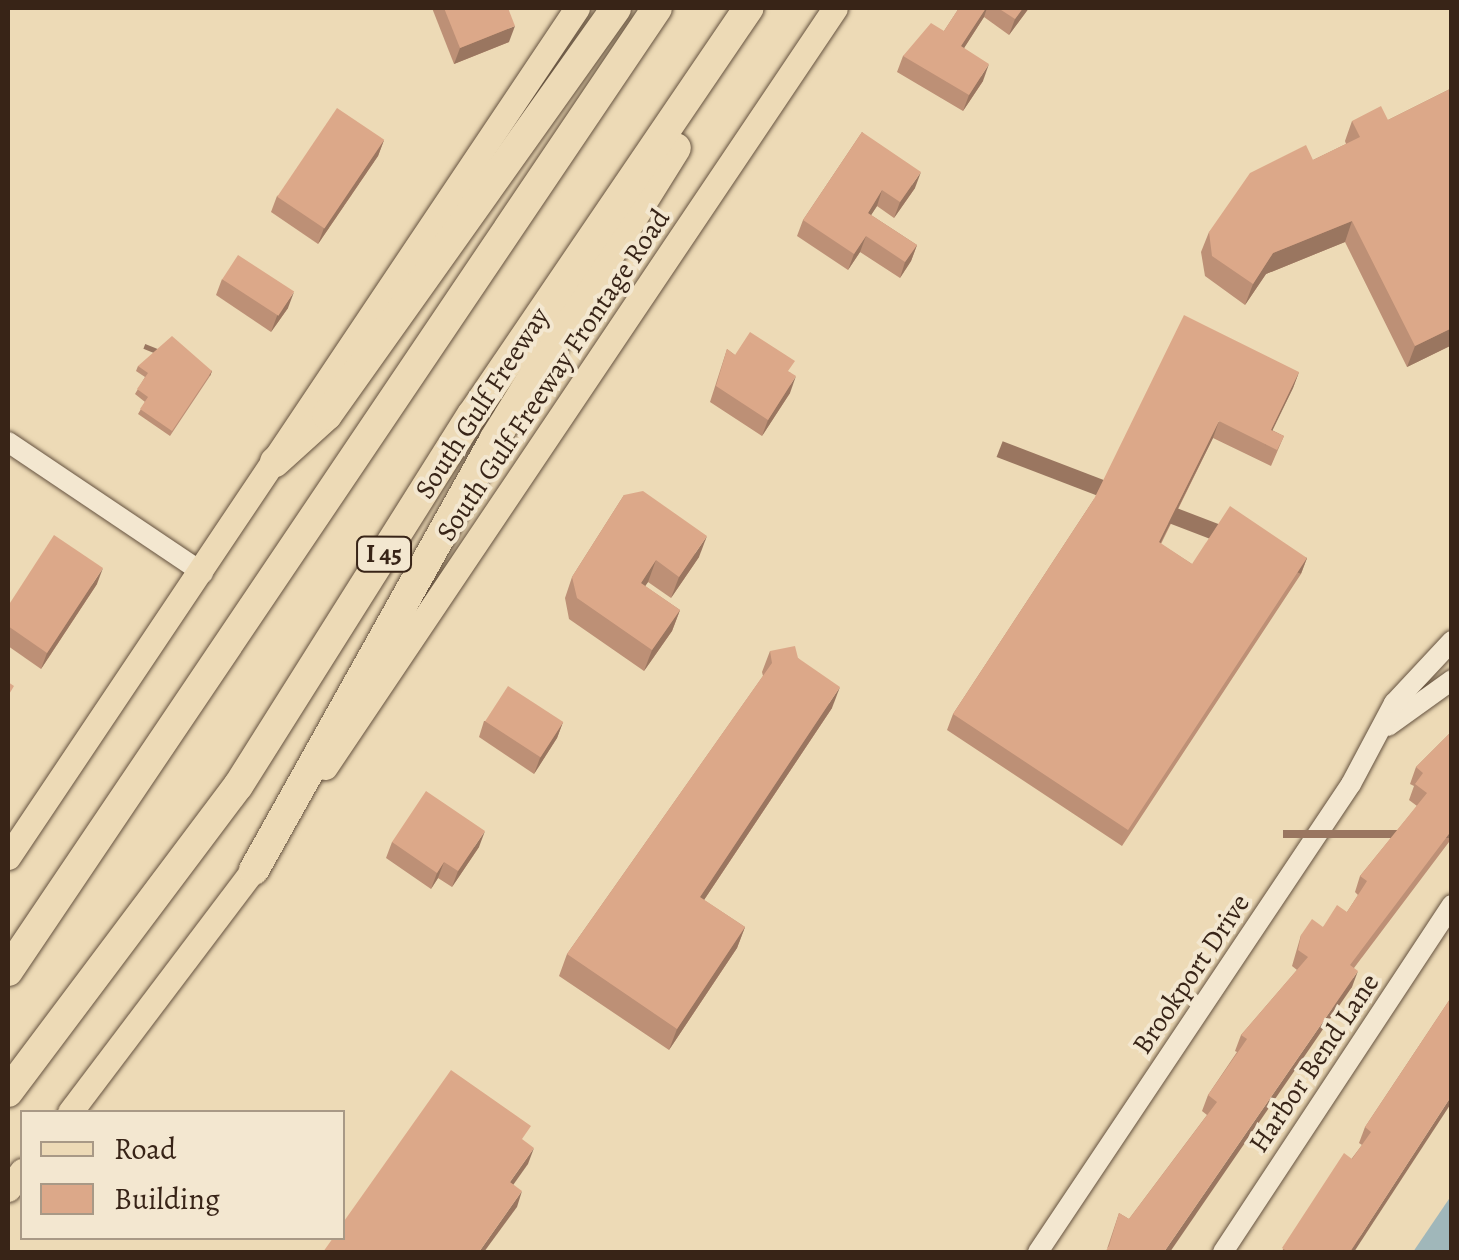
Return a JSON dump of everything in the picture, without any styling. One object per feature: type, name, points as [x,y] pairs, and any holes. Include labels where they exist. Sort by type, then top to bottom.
[{"type":"highway","points":[[275,462],[327,416],[616,8]]},
{"type":"highway","name":"I 45","points":[[8,971],[657,8]]},
{"type":"highway","points":[[254,870],[330,722],[750,8]]},
{"type":"highway","name":"South Gulf Freeway","points":[[8,1092],[238,786],[472,415],[750,8]]},
{"type":"main road","points":[[8,856],[203,573],[577,8]]},
{"type":"main road","name":"South Gulf Freeway Frontage Road","points":[[72,1110],[254,870],[835,8]]},
{"type":"street","points":[[8,442],[203,573]]},
{"type":"street","name":"Brookport Drive","points":[[1038,1252],[1388,726],[1417,672],[1452,641]]},
{"type":"street","name":"Brookport Drive","points":[[1388,726],[1452,680]]},
{"type":"street","name":"Harbor Bend Lane","points":[[1223,1252],[1444,931],[1452,905]]},
{"type":"water","points":[[1451,1196],[1451,1252],[1413,1252]]},
{"type":"building","points":[[444,8],[508,8],[515,26],[460,48]]},
{"type":"building","points":[[959,8],[986,8],[961,46],[989,64],[969,95],[903,56],[931,23],[944,31]]},
{"type":"building","points":[[998,8],[1023,8],[1015,19]]},
{"type":"building","points":[[1452,88],[1452,328],[1415,346],[1352,221],[1273,253],[1253,284],[1212,256],[1209,232],[1250,173],[1306,145],[1313,160],[1360,137],[1352,121],[1381,106],[1388,120]]},
{"type":"building","points":[[337,108],[384,140],[324,229],[277,197]]},
{"type":"building","points":[[862,132],[921,172],[900,202],[882,190],[868,213],[917,245],[905,262],[866,236],[854,254],[803,220]]},
{"type":"building","points":[[238,255],[294,291],[278,316],[222,279]]},
{"type":"building","points":[[1184,315],[1299,372],[1271,430],[1284,436],[1277,450],[1219,421],[1159,542],[1192,564],[1230,506],[1307,558],[1128,830],[953,714],[1094,499]]},
{"type":"building","points":[[750,332],[795,361],[788,371],[796,376],[768,420],[716,386],[727,349],[735,355]]},
{"type":"building","points":[[172,336],[212,371],[172,431],[140,409],[148,397],[137,389],[148,373],[138,366]]},
{"type":"building","points":[[643,491],[707,536],[679,577],[656,560],[641,583],[680,610],[652,650],[577,598],[572,577],[624,495]]},
{"type":"building","points":[[54,535],[103,568],[47,653],[8,626],[8,606]]},
{"type":"building","points":[[795,646],[798,658],[840,687],[700,897],[745,927],[677,1029],[567,954],[772,663],[770,651]]},
{"type":"building","points":[[508,686],[563,722],[540,757],[485,721]]},
{"type":"building","points":[[1452,731],[1452,830],[1350,965],[1358,971],[1164,1252],[1105,1252],[1119,1213],[1129,1219],[1217,1102],[1208,1095],[1247,1039],[1241,1035],[1308,957],[1298,950],[1301,935],[1312,919],[1323,927],[1337,905],[1347,912],[1367,881],[1360,876],[1427,793],[1415,784],[1423,773],[1416,767]]},
{"type":"building","points":[[426,791],[485,831],[458,871],[444,862],[437,873],[392,842]]},
{"type":"building","points":[[1452,996],[1452,1095],[1350,1252],[1288,1252],[1282,1248],[1344,1153],[1352,1159],[1371,1132],[1365,1127]]},
{"type":"building","points":[[451,1070],[531,1126],[522,1139],[534,1148],[510,1182],[522,1191],[479,1252],[323,1252],[332,1240],[345,1240],[345,1220]]}]
